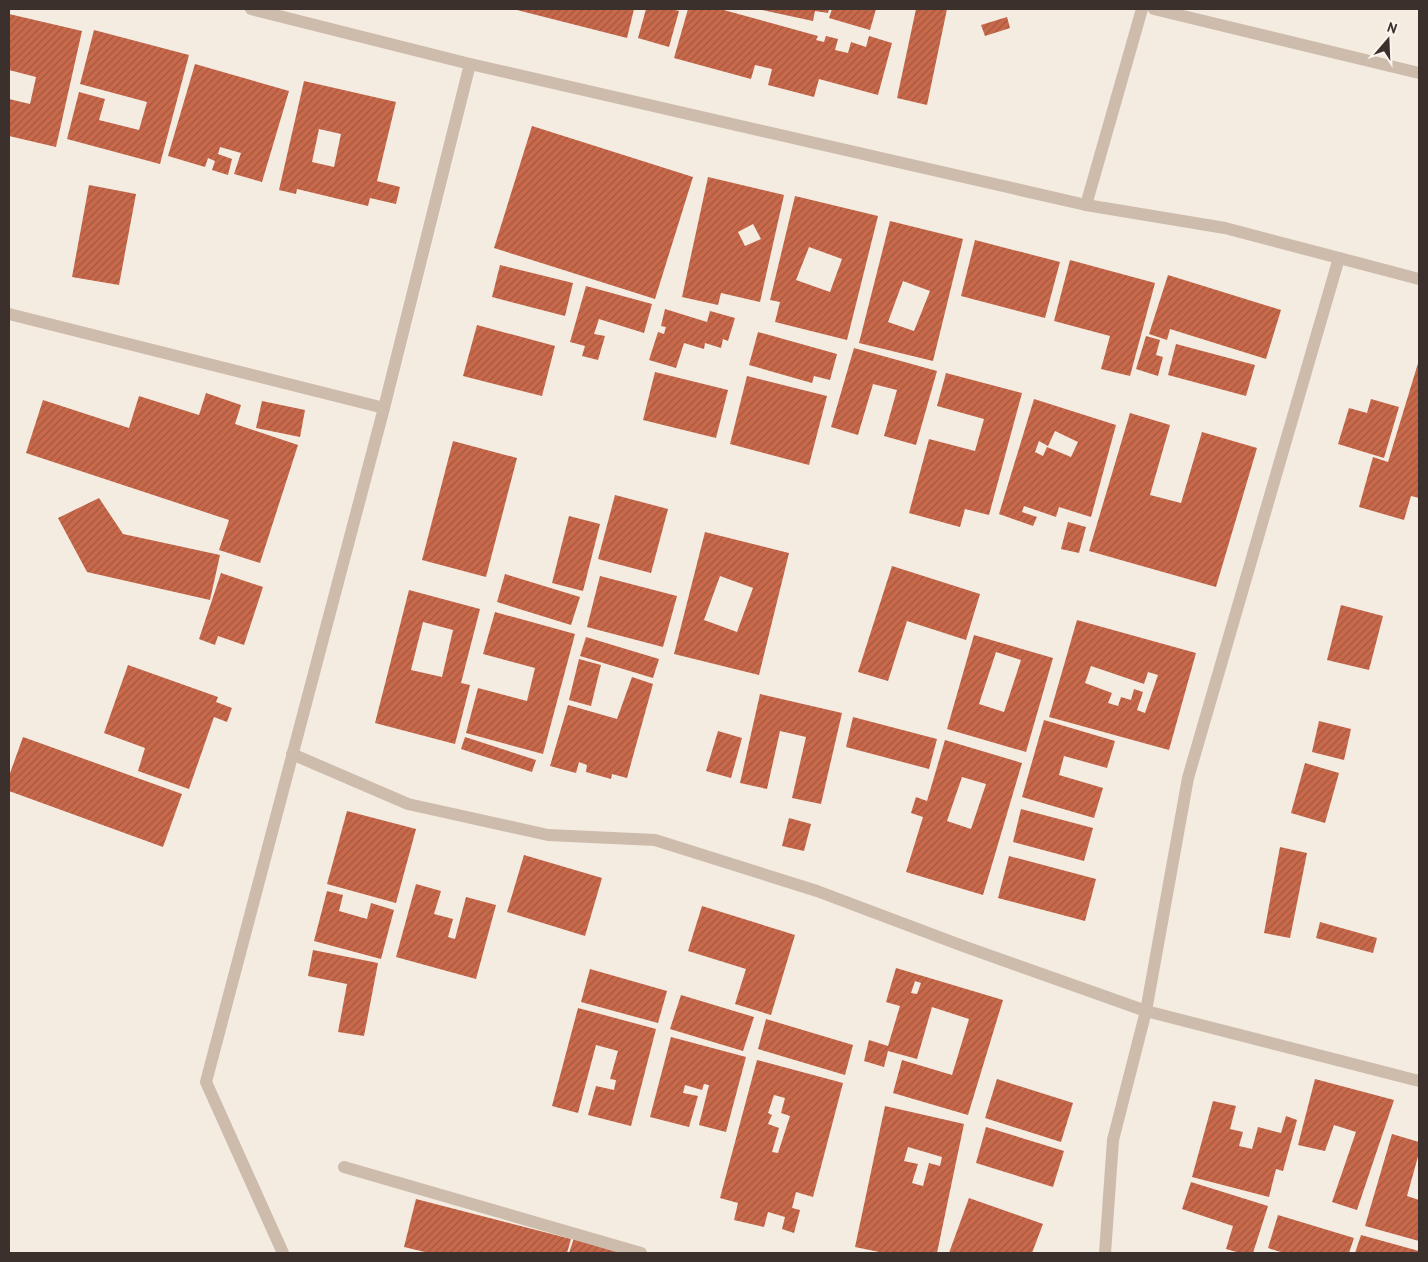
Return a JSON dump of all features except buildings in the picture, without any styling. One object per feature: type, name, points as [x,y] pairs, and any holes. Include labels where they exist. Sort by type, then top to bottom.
[{"type":"street","points":[[251,9],[470,64],[1086,206],[1226,228],[1419,279]]},
{"type":"street","points":[[1086,206],[1142,9]]},
{"type":"street","points":[[1154,9],[1419,73]]},
{"type":"street","points":[[283,1253],[206,1082],[384,408],[470,64]]},
{"type":"street","points":[[1105,1253],[1113,1140],[1146,1011],[1188,778],[1339,258]]},
{"type":"street","points":[[9,314],[384,408]]},
{"type":"street","points":[[292,754],[408,804],[548,835],[655,840],[817,891],[963,946],[1146,1011],[1419,1081]]},
{"type":"street","points":[[344,1167],[641,1253]]}]
